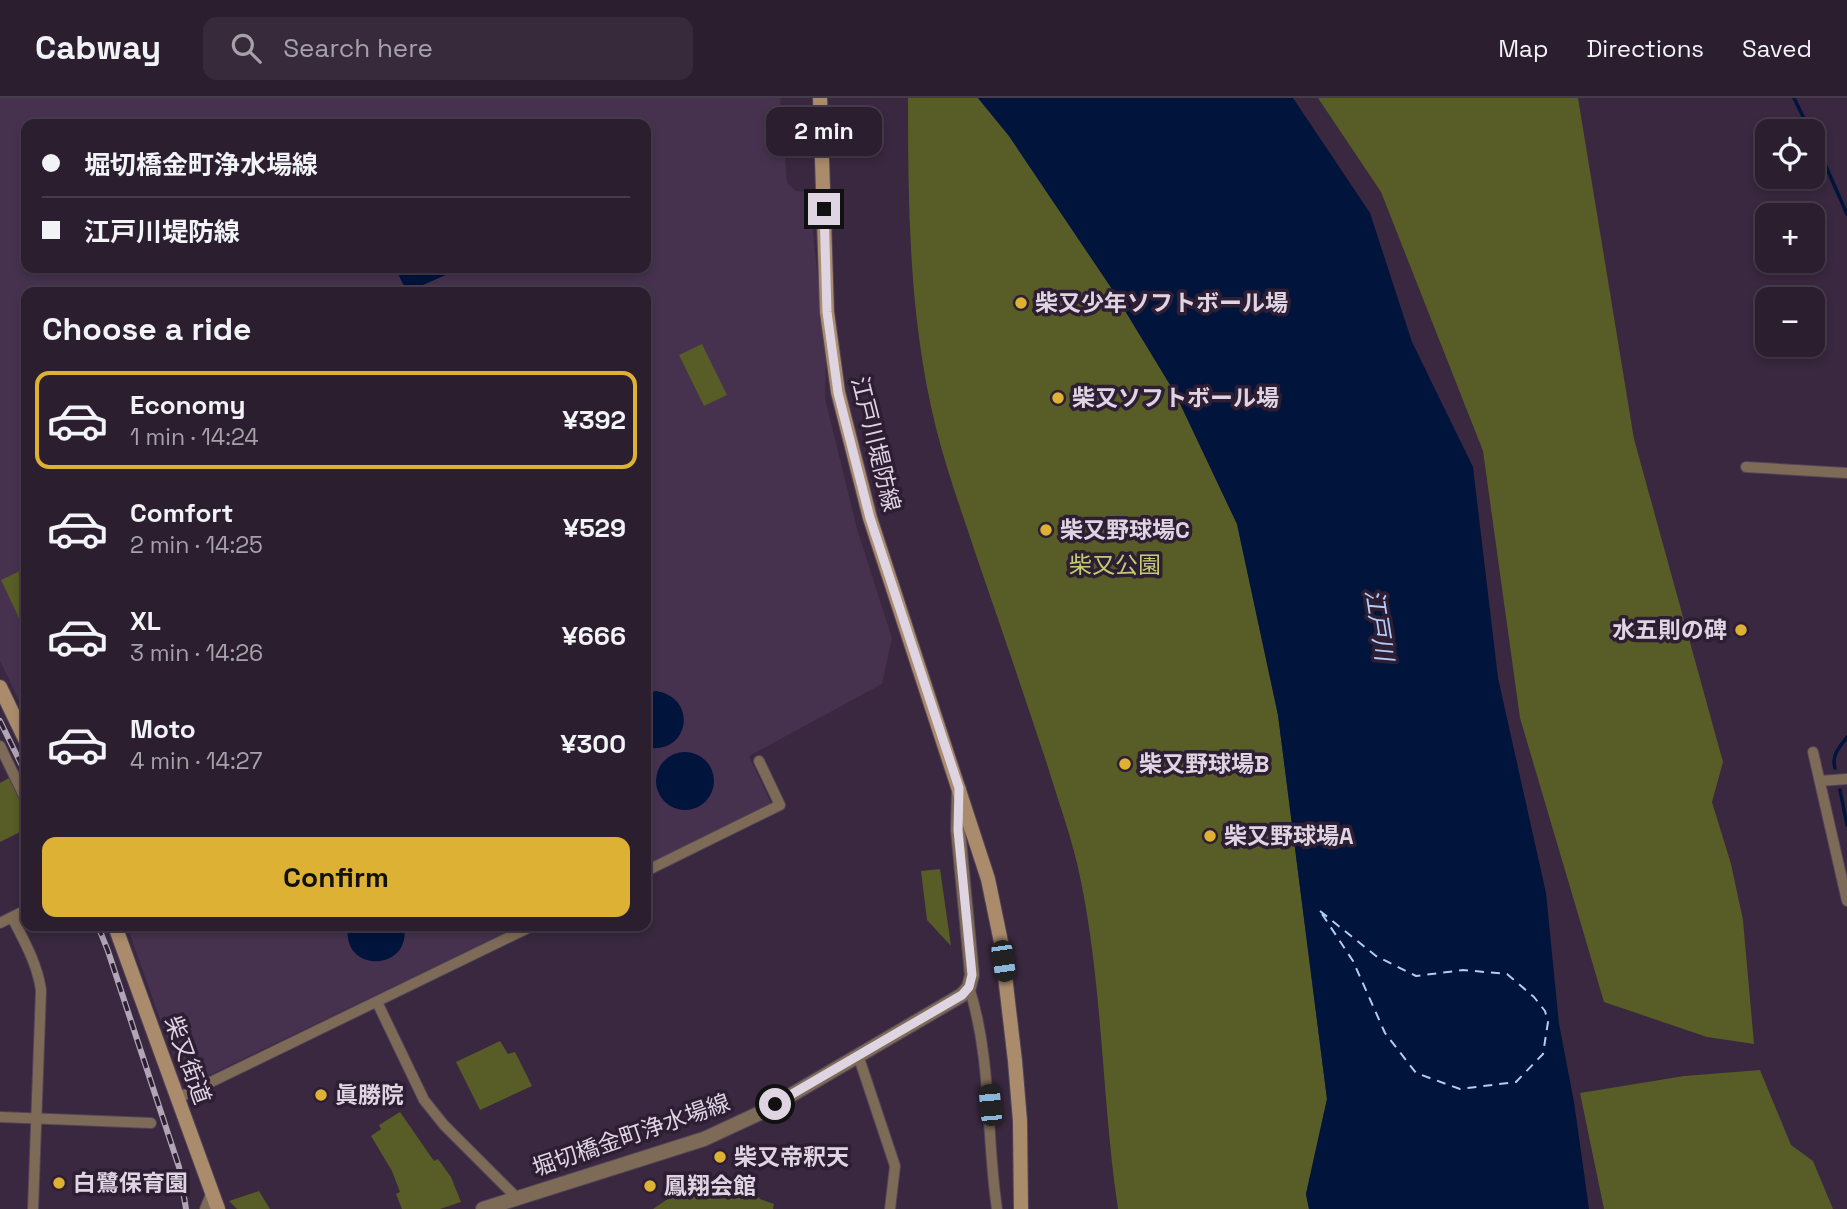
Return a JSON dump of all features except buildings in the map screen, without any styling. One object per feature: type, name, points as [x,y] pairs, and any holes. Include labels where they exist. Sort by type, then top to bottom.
[{"type":"main road","name":"江戸川堤防線","points":[[820,98],[827,312],[838,393],[870,518],[981,853],[1001,942],[1020,1121],[1021,1209]]},
{"type":"main road","points":[[0,687],[21,731]]},
{"type":"main road","name":"柴又街道","points":[[117,931],[218,1209]]},
{"type":"street","points":[[1746,467],[1847,473]]},
{"type":"street","points":[[0,746],[21,790]]},
{"type":"street","points":[[1813,752],[1847,901]]},
{"type":"street","points":[[651,869],[780,805],[759,761]]},
{"type":"street","points":[[1820,781],[1847,779]]},
{"type":"street","name":"江戸川堤防線","points":[[959,788],[958,830],[972,975],[969,987]]},
{"type":"street","points":[[0,923],[21,912]]},
{"type":"street","points":[[12,917],[39,975],[41,990],[33,1209]]},
{"type":"street","points":[[177,1098],[522,931]]},
{"type":"street","points":[[969,987],[976,1009],[988,1084],[997,1209]]},
{"type":"street","name":"堀切橋金町浄水場線","points":[[483,1209],[502,1206],[517,1198],[713,1135],[762,1112],[962,995],[969,987]]},
{"type":"street","points":[[377,1002],[424,1100],[444,1125],[517,1198]]},
{"type":"street","points":[[858,1055],[895,1166],[890,1209]]},
{"type":"street","points":[[0,1117],[151,1123]]},
{"type":"street","points":[[205,1209],[212,1192]]},
{"type":"shaded area","points":[[0,98],[780,98],[787,183],[796,191],[809,192],[826,361],[825,398],[857,529],[892,638],[882,684],[749,756],[771,803],[651,862],[651,287],[21,287],[21,705],[0,661]]},
{"type":"shaded area","points":[[129,931],[508,931],[189,1085],[166,1036]]},
{"type":"green space","name":"柴又公園","points":[[908,98],[978,98],[1009,136],[1110,286],[1175,393],[1237,524],[1278,715],[1327,1099],[1306,1194],[1309,1209],[1118,1209],[1092,949],[1077,863],[1047,764],[950,477],[927,387],[912,264]]},
{"type":"green space","points":[[1318,98],[1578,98],[1634,439],[1723,762],[1712,802],[1731,864],[1743,920],[1754,1044],[1707,1037],[1604,1002],[1520,718],[1483,451],[1381,192]]},
{"type":"green space","points":[[702,344],[727,395],[704,406],[679,355]]},
{"type":"green space","points":[[21,570],[21,622],[1,580]]},
{"type":"green space","points":[[9,778],[21,803],[21,832],[0,842],[0,783]]},
{"type":"green space","points":[[940,869],[951,946],[927,920],[921,871]]},
{"type":"green space","points":[[500,1041],[508,1054],[515,1052],[532,1086],[480,1110],[456,1062]]},
{"type":"green space","points":[[1760,1070],[1791,1145],[1813,1161],[1833,1209],[1604,1209],[1580,1093],[1684,1076]]},
{"type":"green space","points":[[400,1112],[434,1161],[438,1159],[451,1177],[461,1202],[440,1209],[402,1209],[396,1194],[400,1192],[392,1171],[371,1136],[381,1129],[379,1125]]},
{"type":"green space","points":[[747,1185],[760,1199],[774,1204],[773,1209],[653,1209],[672,1196],[672,1188],[695,1190]]},
{"type":"green space","points":[[259,1191],[270,1209],[237,1209],[229,1201]]},
{"type":"water","name":"江戸川","points":[[978,98],[1293,98],[1370,213],[1412,342],[1473,467],[1498,678],[1546,893],[1559,1024],[1574,1102],[1589,1209],[1309,1209],[1306,1194],[1327,1099],[1278,715],[1237,524],[1175,393],[1110,286],[1009,136]]},
{"type":"water","points":[[398,273],[448,274],[418,287],[404,287]]},
{"type":"water","points":[[651,692],[670,696],[679,704],[683,714],[679,736],[660,748],[651,747]]},
{"type":"water","points":[[685,752],[701,757],[709,765],[714,781],[709,797],[701,805],[685,810],[669,805],[661,797],[656,781],[661,765],[669,757]]},
{"type":"water","points":[[348,931],[404,931],[404,941],[398,952],[388,959],[365,959],[355,953],[349,942]]},
{"type":"waterway","points":[[1794,98],[1804,119]]},
{"type":"waterway","points":[[1825,164],[1847,214]]},
{"type":"waterway","points":[[1835,768],[1835,755],[1847,737]]},
{"type":"waterway","points":[[1840,790],[1847,825]]},
{"type":"ferry route","points":[[1320,911],[1376,956],[1416,976],[1463,970],[1507,974],[1534,997],[1545,1011],[1548,1022],[1543,1054],[1516,1082],[1460,1089],[1416,1073],[1385,1033],[1353,961],[1320,911]]},
{"type":"railway","points":[[0,721],[21,764]]},
{"type":"railway","points":[[100,931],[179,1167],[186,1209]]},
{"type":"place","name":"柴又少年ソフトボール場","points":[[1021,303]]},
{"type":"place","name":"柴又ソフトボール場","points":[[1058,398]]},
{"type":"place","name":"柴又野球場C","points":[[1046,530]]},
{"type":"place","name":"水五則の碑","points":[[1741,630]]},
{"type":"place","name":"柴又野球場B","points":[[1125,764]]},
{"type":"place","name":"柴又野球場A","points":[[1210,836]]},
{"type":"place","name":"眞勝院","points":[[321,1095]]},
{"type":"place","name":"柴又帝釈天","points":[[720,1157]]},
{"type":"place","name":"白鷺保育園","points":[[59,1183]]},
{"type":"place","name":"鳳翔会館","points":[[650,1186]]},
{"type":"route","points":[[775,1104],[962,995],[969,987],[972,975],[958,830],[959,788],[854,462],[838,393],[827,312],[824,209]]}]
